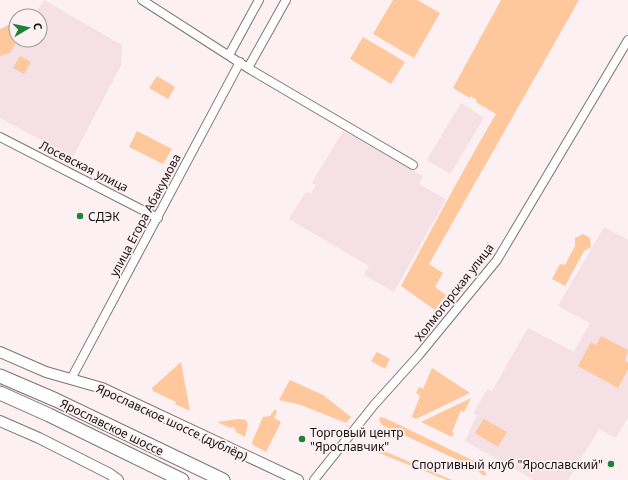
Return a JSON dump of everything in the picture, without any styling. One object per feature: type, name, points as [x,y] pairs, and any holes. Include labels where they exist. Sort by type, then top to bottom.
[{"type":"main road","name":"Ярославское шоссе","points":[[0,376],[56,400],[217,477]]},
{"type":"main road","name":"Ярославское шоссе","points":[[1,394],[49,415],[182,480]]},
{"type":"main road","points":[[217,477],[228,480]]},
{"type":"street","points":[[142,0],[248,68],[413,165]]},
{"type":"street","points":[[229,55],[259,0]]},
{"type":"street","points":[[248,68],[286,0]]},
{"type":"street","name":"Холмогорская улица","points":[[314,480],[374,405],[419,355],[497,260],[628,40]]},
{"type":"street","name":"улица Егора Абакумова","points":[[71,379],[240,62]]},
{"type":"street","name":"Лосевская улица","points":[[0,137],[158,218]]},
{"type":"street","name":"Ярославское шоссе (дублёр)","points":[[0,352],[46,372],[102,388],[298,480]]},
{"type":"street","points":[[0,421],[39,438],[110,474],[118,480]]},
{"type":"shaded area","points":[[44,0],[122,45],[121,65],[73,157],[0,118],[0,56],[10,53],[13,48],[48,48],[48,8],[39,8]]},
{"type":"shaded area","points":[[393,0],[417,0],[440,13],[414,58],[373,34]]},
{"type":"shaded area","points":[[501,0],[579,0],[429,264],[443,273],[435,287],[446,295],[435,310],[401,286],[459,178],[496,114],[476,102],[477,100],[471,96],[470,98],[453,88]]},
{"type":"shaded area","points":[[8,25],[8,48],[13,48],[10,53],[0,56],[0,29]]},
{"type":"shaded area","points":[[363,37],[405,62],[391,84],[350,59]]},
{"type":"shaded area","points":[[20,56],[31,62],[24,74],[13,68]]},
{"type":"shaded area","points":[[157,76],[175,87],[168,99],[149,88]]},
{"type":"shaded area","points":[[461,103],[484,118],[450,174],[427,160]]},
{"type":"shaded area","points":[[137,131],[172,149],[163,164],[129,147]]},
{"type":"shaded area","points":[[343,131],[423,176],[419,184],[446,199],[394,292],[364,275],[369,266],[289,219],[306,192],[311,194],[316,185],[312,183]]},
{"type":"shaded area","points":[[604,227],[628,240],[628,417],[616,438],[599,429],[568,480],[534,480],[465,441],[477,415],[473,413],[488,389],[492,391],[528,328],[574,352],[590,323],[558,306]]},
{"type":"shaded area","points":[[583,234],[590,238],[591,247],[584,251],[565,286],[552,279],[560,264],[565,265],[575,246],[575,238]]},
{"type":"shaded area","points":[[601,336],[628,350],[625,361],[628,363],[628,369],[618,388],[578,366],[591,342],[596,345]]},
{"type":"shaded area","points":[[377,352],[390,359],[385,369],[371,361]]},
{"type":"shaded area","points":[[181,362],[190,411],[175,404],[176,402],[153,391],[152,388]]},
{"type":"shaded area","points":[[432,368],[470,393],[416,419],[412,417],[420,396],[416,393],[419,387],[423,389]]},
{"type":"shaded area","points":[[290,380],[323,395],[351,417],[346,423],[301,405],[279,400]]},
{"type":"shaded area","points":[[471,398],[464,412],[461,410],[452,432],[454,433],[452,437],[421,422]]},
{"type":"shaded area","points":[[275,409],[277,412],[274,418],[281,422],[266,452],[253,445],[252,442],[263,417],[270,416]]},
{"type":"shaded area","points":[[380,417],[385,418],[476,462],[487,474],[484,476],[473,467],[382,425],[379,420]]},
{"type":"shaded area","points":[[239,419],[246,420],[248,424],[245,437],[236,432],[234,427],[230,428],[217,422]]},
{"type":"shaded area","points":[[484,419],[507,432],[498,447],[475,433]]},
{"type":"shaded area","points":[[366,445],[377,448],[452,480],[447,480],[366,448],[357,449],[346,455],[356,448]]},
{"type":"place","name":"СДЭК","points":[[80,216]]},
{"type":"place","name":"Торговый центр \"Ярославчик\"","points":[[302,439]]},
{"type":"place","name":"Спортивный клуб \"Ярославский\"","points":[[611,464]]}]
